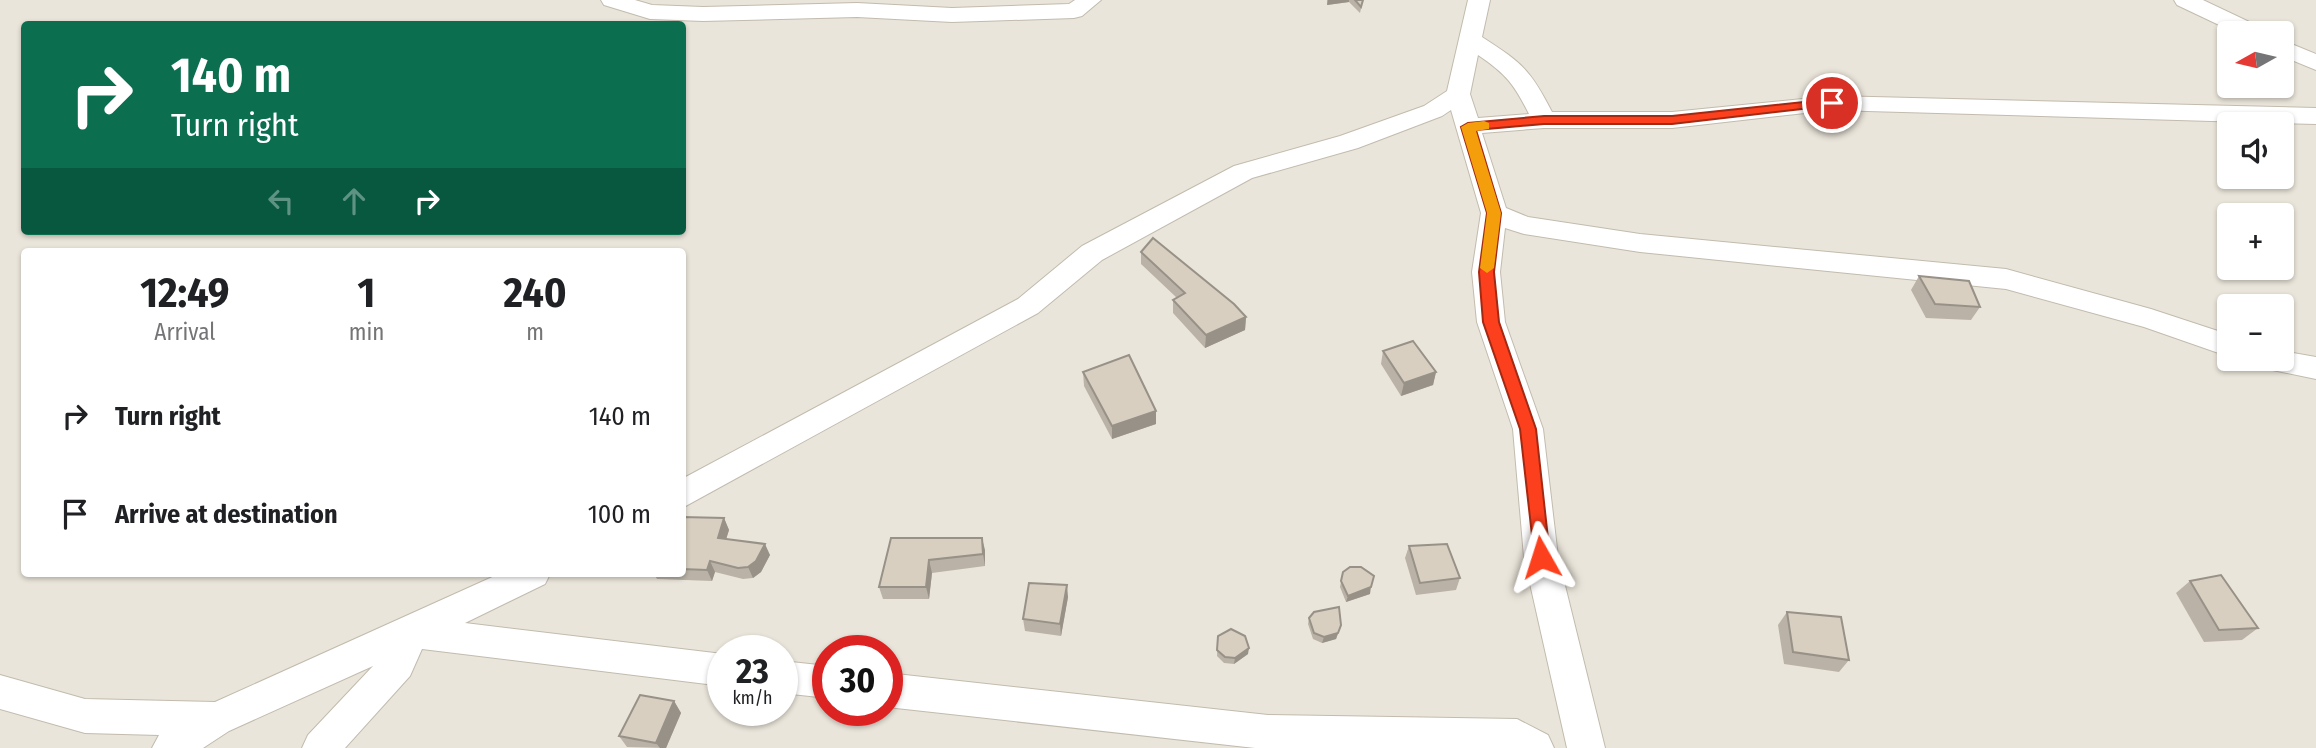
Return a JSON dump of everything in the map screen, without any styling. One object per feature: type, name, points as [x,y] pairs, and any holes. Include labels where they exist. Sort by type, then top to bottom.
[{"type":"street","points":[[612,0],[650,12],[670,13],[857,10],[965,15],[1074,11],[1090,0]]},
{"type":"street","points":[[1479,0],[1458,94],[1494,213],[1486,272],[1491,322],[1528,429],[1541,557],[1586,748]]},
{"type":"street","points":[[2185,0],[2229,21]]},
{"type":"street","points":[[1469,39],[1513,68],[1527,86],[1544,120]]},
{"type":"street","points":[[2294,53],[2316,63]]},
{"type":"street","points":[[686,493],[1028,306],[1092,253],[1243,172],[1349,142],[1433,111],[1458,94]]},
{"type":"street","points":[[1468,127],[1544,120],[1672,120],[1832,103],[2316,116]]},
{"type":"street","points":[[1494,213],[1524,225],[1640,243],[2006,279],[2151,319],[2217,342]]},
{"type":"street","points":[[2294,364],[2316,368]]},
{"type":"street","points":[[170,748],[216,719],[527,577]]},
{"type":"street","points":[[411,632],[707,668]]},
{"type":"street","points":[[321,748],[397,665],[411,632]]},
{"type":"street","points":[[0,692],[85,716],[216,719]]},
{"type":"street","points":[[903,692],[1268,732],[1517,736],[1535,748]]},
{"type":"shaded area","points":[[0,0],[2316,0],[2316,748],[0,748]]},
{"type":"building","points":[[1153,238],[1234,304],[1246,317],[1206,335],[1173,300],[1185,293],[1141,252]]},
{"type":"building","points":[[1919,276],[1969,281],[1980,307],[1935,304]]},
{"type":"building","points":[[1413,341],[1436,372],[1404,383],[1383,351]]},
{"type":"building","points":[[1129,355],[1156,411],[1112,426],[1083,372]]},
{"type":"building","points":[[686,517],[724,518],[718,538],[765,544],[756,561],[748,567],[738,568],[710,561],[707,570],[686,569]]},
{"type":"building","points":[[891,538],[982,538],[983,554],[929,560],[926,587],[879,587]]},
{"type":"building","points":[[1447,544],[1460,578],[1420,583],[1409,546]]},
{"type":"building","points":[[1350,567],[1361,567],[1374,576],[1371,587],[1348,596],[1341,581],[1343,572]]},
{"type":"building","points":[[2221,575],[2258,628],[2219,630],[2190,581]]},
{"type":"building","points":[[1029,583],[1067,585],[1060,624],[1023,619]]},
{"type":"building","points":[[1339,607],[1341,625],[1338,633],[1324,637],[1314,633],[1309,618],[1314,612]]},
{"type":"building","points":[[1787,612],[1841,617],[1849,660],[1793,652]]},
{"type":"building","points":[[1231,629],[1245,636],[1249,648],[1235,658],[1225,657],[1217,650],[1218,636]]},
{"type":"building","points":[[640,695],[674,701],[656,743],[619,736]]},
{"type":"slow traffic","points":[[1484,126],[1468,127],[1494,213],[1487,268]]},
{"type":"route","points":[[1541,557],[1528,429],[1491,322],[1486,272],[1494,213],[1468,127],[1544,120],[1672,120],[1832,103]]}]
